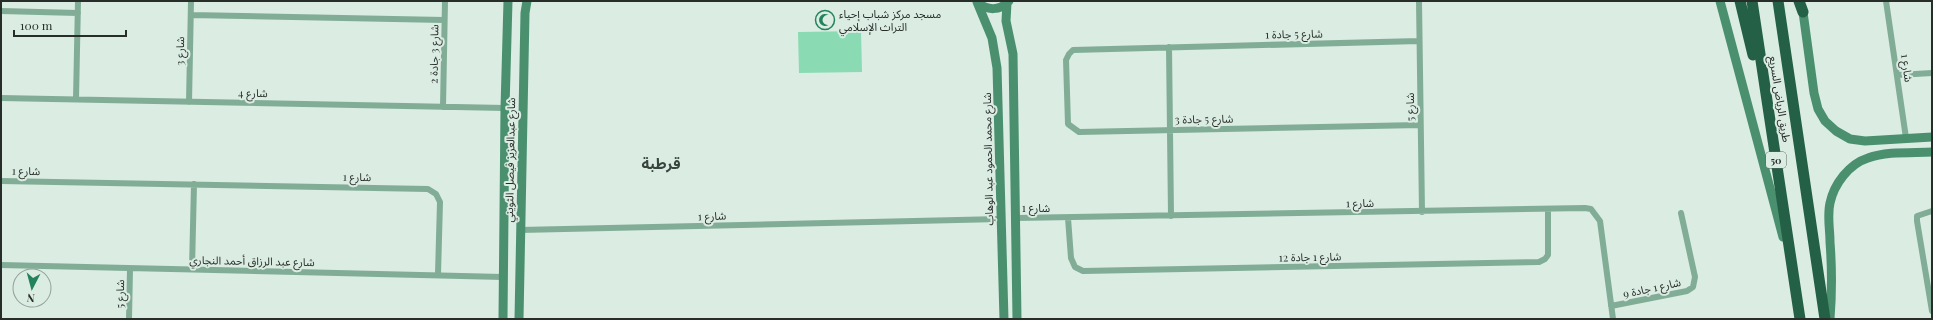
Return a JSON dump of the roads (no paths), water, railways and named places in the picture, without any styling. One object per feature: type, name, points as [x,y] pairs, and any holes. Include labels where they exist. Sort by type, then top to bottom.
[{"type":"highway","points":[[1740,1],[1770,120]]},
{"type":"highway","name":"طريق الرياض السريع","points":[[1752,1],[1800,319]]},
{"type":"highway","name":"طريق الرياض السريع","points":[[1778,1],[1825,319]]},
{"type":"highway","points":[[1801,1],[1803,12]]},
{"type":"street","points":[[76,99],[78,1]]},
{"type":"street","name":"شارع 3","points":[[189,102],[191,1]]},
{"type":"street","name":"شارع 3 جادة 2","points":[[443,107],[445,1]]},
{"type":"street","name":"شارع عبدالعزيز فيصل الثويني","points":[[503,319],[505,108],[508,1]]},
{"type":"street","name":"شارع عبدالعزيز فيصل الثويني","points":[[519,319],[525,13],[527,1]]},
{"type":"street","points":[[976,1],[983,7],[991,9],[1000,8],[1008,2]]},
{"type":"street","name":"شارع محمد الحمود عبد الوهاب","points":[[976,1],[988,26],[996,60],[1004,319]]},
{"type":"street","name":"شارع 5","points":[[1418,1],[1422,212]]},
{"type":"street","points":[[1720,1],[1792,268]]},
{"type":"street","name":"شارع 1","points":[[1886,1],[1906,138]]},
{"type":"street","points":[[1008,2],[1006,21],[1013,54],[1017,319]]},
{"type":"street","points":[[1,11],[78,13]]},
{"type":"street","points":[[1803,12],[1814,93],[1818,109],[1825,121],[1836,131],[1850,139],[1865,141],[1932,137]]},
{"type":"street","points":[[191,15],[444,20]]},
{"type":"street","name":"شارع 5 جادة 1","points":[[1074,50],[1419,41]]},
{"type":"street","points":[[1169,47],[1171,216]]},
{"type":"street","name":"شارع 5 جادة 3","points":[[1074,50],[1069,54],[1066,60],[1068,124],[1079,132],[1420,125]]},
{"type":"street","points":[[1898,75],[1932,73]]},
{"type":"street","name":"شارع 4","points":[[1,98],[505,108]]},
{"type":"street","points":[[1880,140],[1878,149],[1882,155]]},
{"type":"street","points":[[1830,319],[1832,291],[1828,217],[1830,202],[1835,187],[1844,174],[1856,164],[1868,158],[1882,155],[1932,152]]},
{"type":"street","name":"شارع 1","points":[[1,181],[428,189],[436,194],[440,202],[438,274]]},
{"type":"street","points":[[192,269],[194,184]]},
{"type":"street","name":"شارع 1","points":[[1015,218],[1591,209],[1600,221],[1613,319]]},
{"type":"street","name":"شارع 1 جادة 12","points":[[1068,218],[1071,258],[1075,267],[1083,272],[1539,262],[1545,259],[1548,254],[1548,210]]},
{"type":"street","points":[[1932,212],[1920,214],[1917,221],[1932,311]]},
{"type":"street","name":"شارع 1 جادة 9","points":[[1611,306],[1687,291],[1693,286],[1695,277],[1681,213]]},
{"type":"street","name":"شارع 1","points":[[520,230],[1001,219]]},
{"type":"street","name":"شارع عبد الرزاق أحمد النجاري","points":[[1,266],[438,274],[503,277]]},
{"type":"street","name":"شارع 5","points":[[129,319],[130,269]]},
{"type":"place","name":"مسجد مركز شباب إحياء التراث الإسلامي","points":[[825,20]]},
{"type":"district","name":"قرطبة","points":[[661,164]]}]
